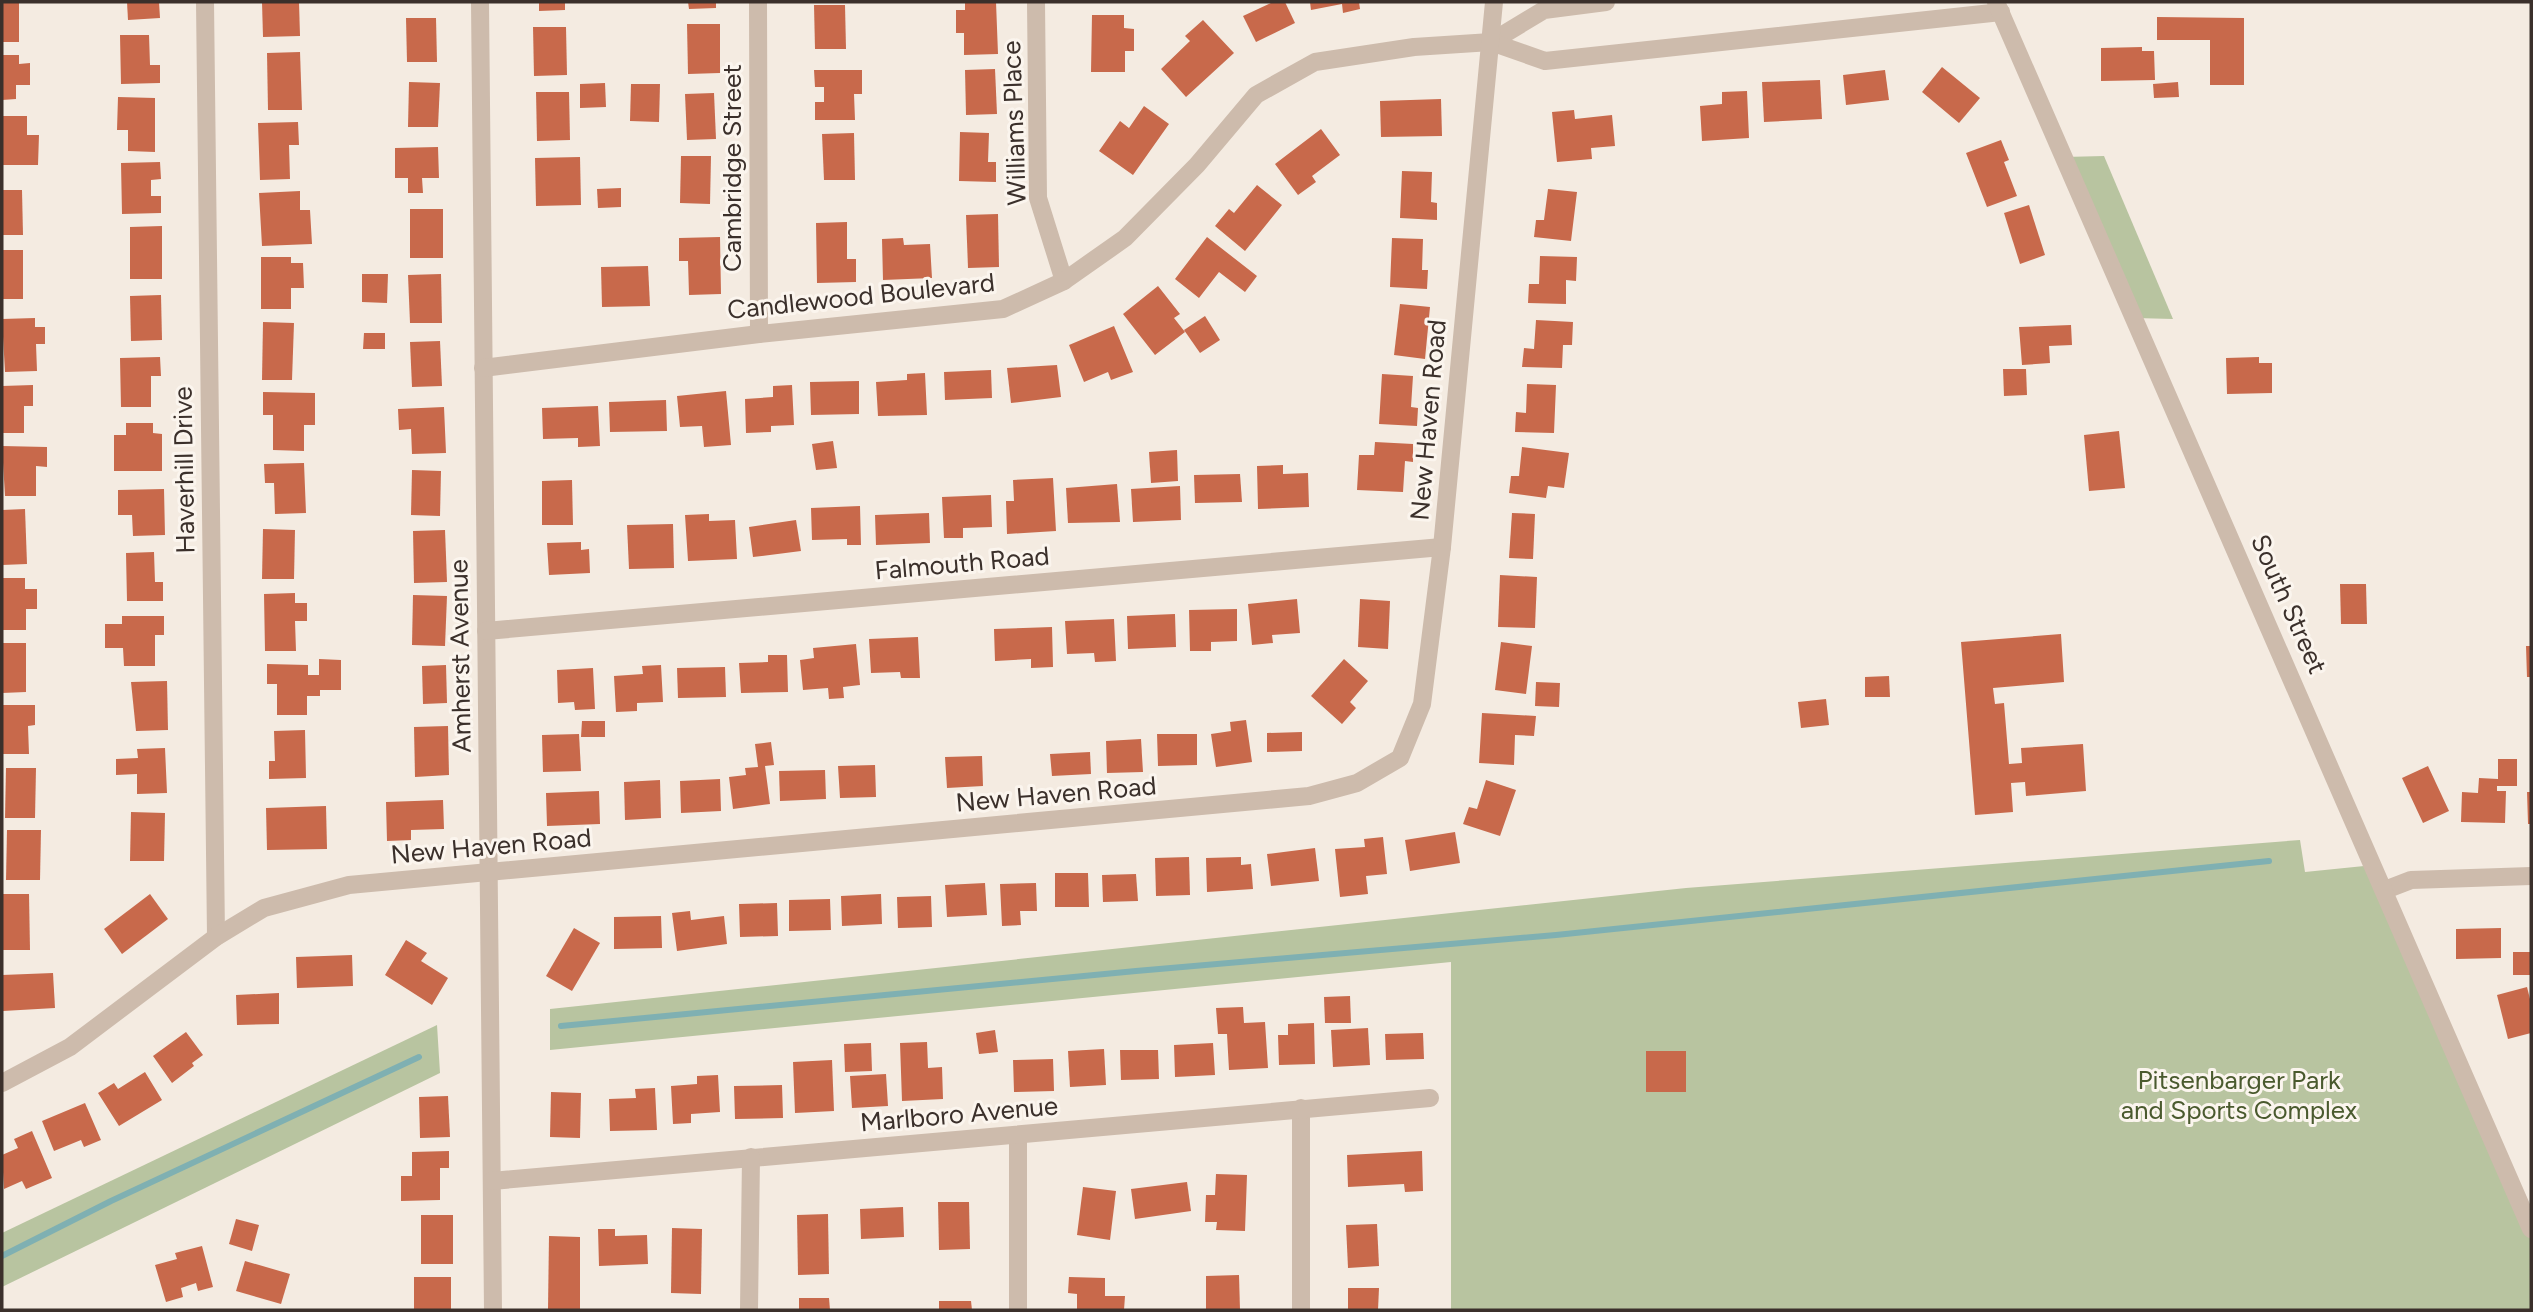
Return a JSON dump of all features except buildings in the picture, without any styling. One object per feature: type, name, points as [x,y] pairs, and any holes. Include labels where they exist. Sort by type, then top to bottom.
[{"type":"street","name":"Haverhill Drive","points":[[205,2],[216,937]]},
{"type":"street","name":"Amherst Avenue","points":[[480,2],[493,1310]]},
{"type":"street","name":"Cambridge Street","points":[[758,2],[759,334]]},
{"type":"street","name":"Williams Place","points":[[1037,2],[1038,198],[1064,281]]},
{"type":"street","name":"New Haven Road","points":[[2,1083],[69,1047],[216,937],[264,908],[349,886],[1309,796],[1357,783],[1400,758],[1422,704],[1442,547],[1494,2]]},
{"type":"street","name":"Candlewood Boulevard","points":[[1491,42],[1544,10],[1606,2]]},
{"type":"street","name":"Candlewood Boulevard","points":[[483,369],[759,334],[1003,309],[1064,281],[1125,238],[1197,165],[1256,95],[1315,62],[1414,47],[1491,42],[1545,61],[1998,7]]},
{"type":"street","name":"South Street","points":[[1998,7],[2531,1229]]},
{"type":"street","name":"Falmouth Road","points":[[486,631],[1442,547]]},
{"type":"street","points":[[2385,890],[2411,880],[2531,876]]},
{"type":"street","name":"Marlboro Avenue","points":[[492,1181],[1430,1098]]},
{"type":"street","points":[[1301,1108],[1301,1310]]},
{"type":"street","points":[[1017,1136],[1018,1310]]},
{"type":"street","points":[[749,1310],[751,1157]]},
{"type":"green space","points":[[2104,156],[2173,319],[2135,318],[2064,157]]},
{"type":"green space","name":"Pitsenbarger Park and Sports Complex","points":[[2300,840],[2305,872],[2374,865],[2531,1229],[2531,1310],[1451,1310],[1451,962],[550,1050],[550,1009],[1686,888]]},
{"type":"green space","points":[[437,1025],[440,1073],[2,1287],[2,1233]]},
{"type":"waterway","points":[[561,1026],[1136,971],[1556,935],[2269,861]]},
{"type":"waterway","points":[[2,1256],[111,1201],[419,1057]]}]
